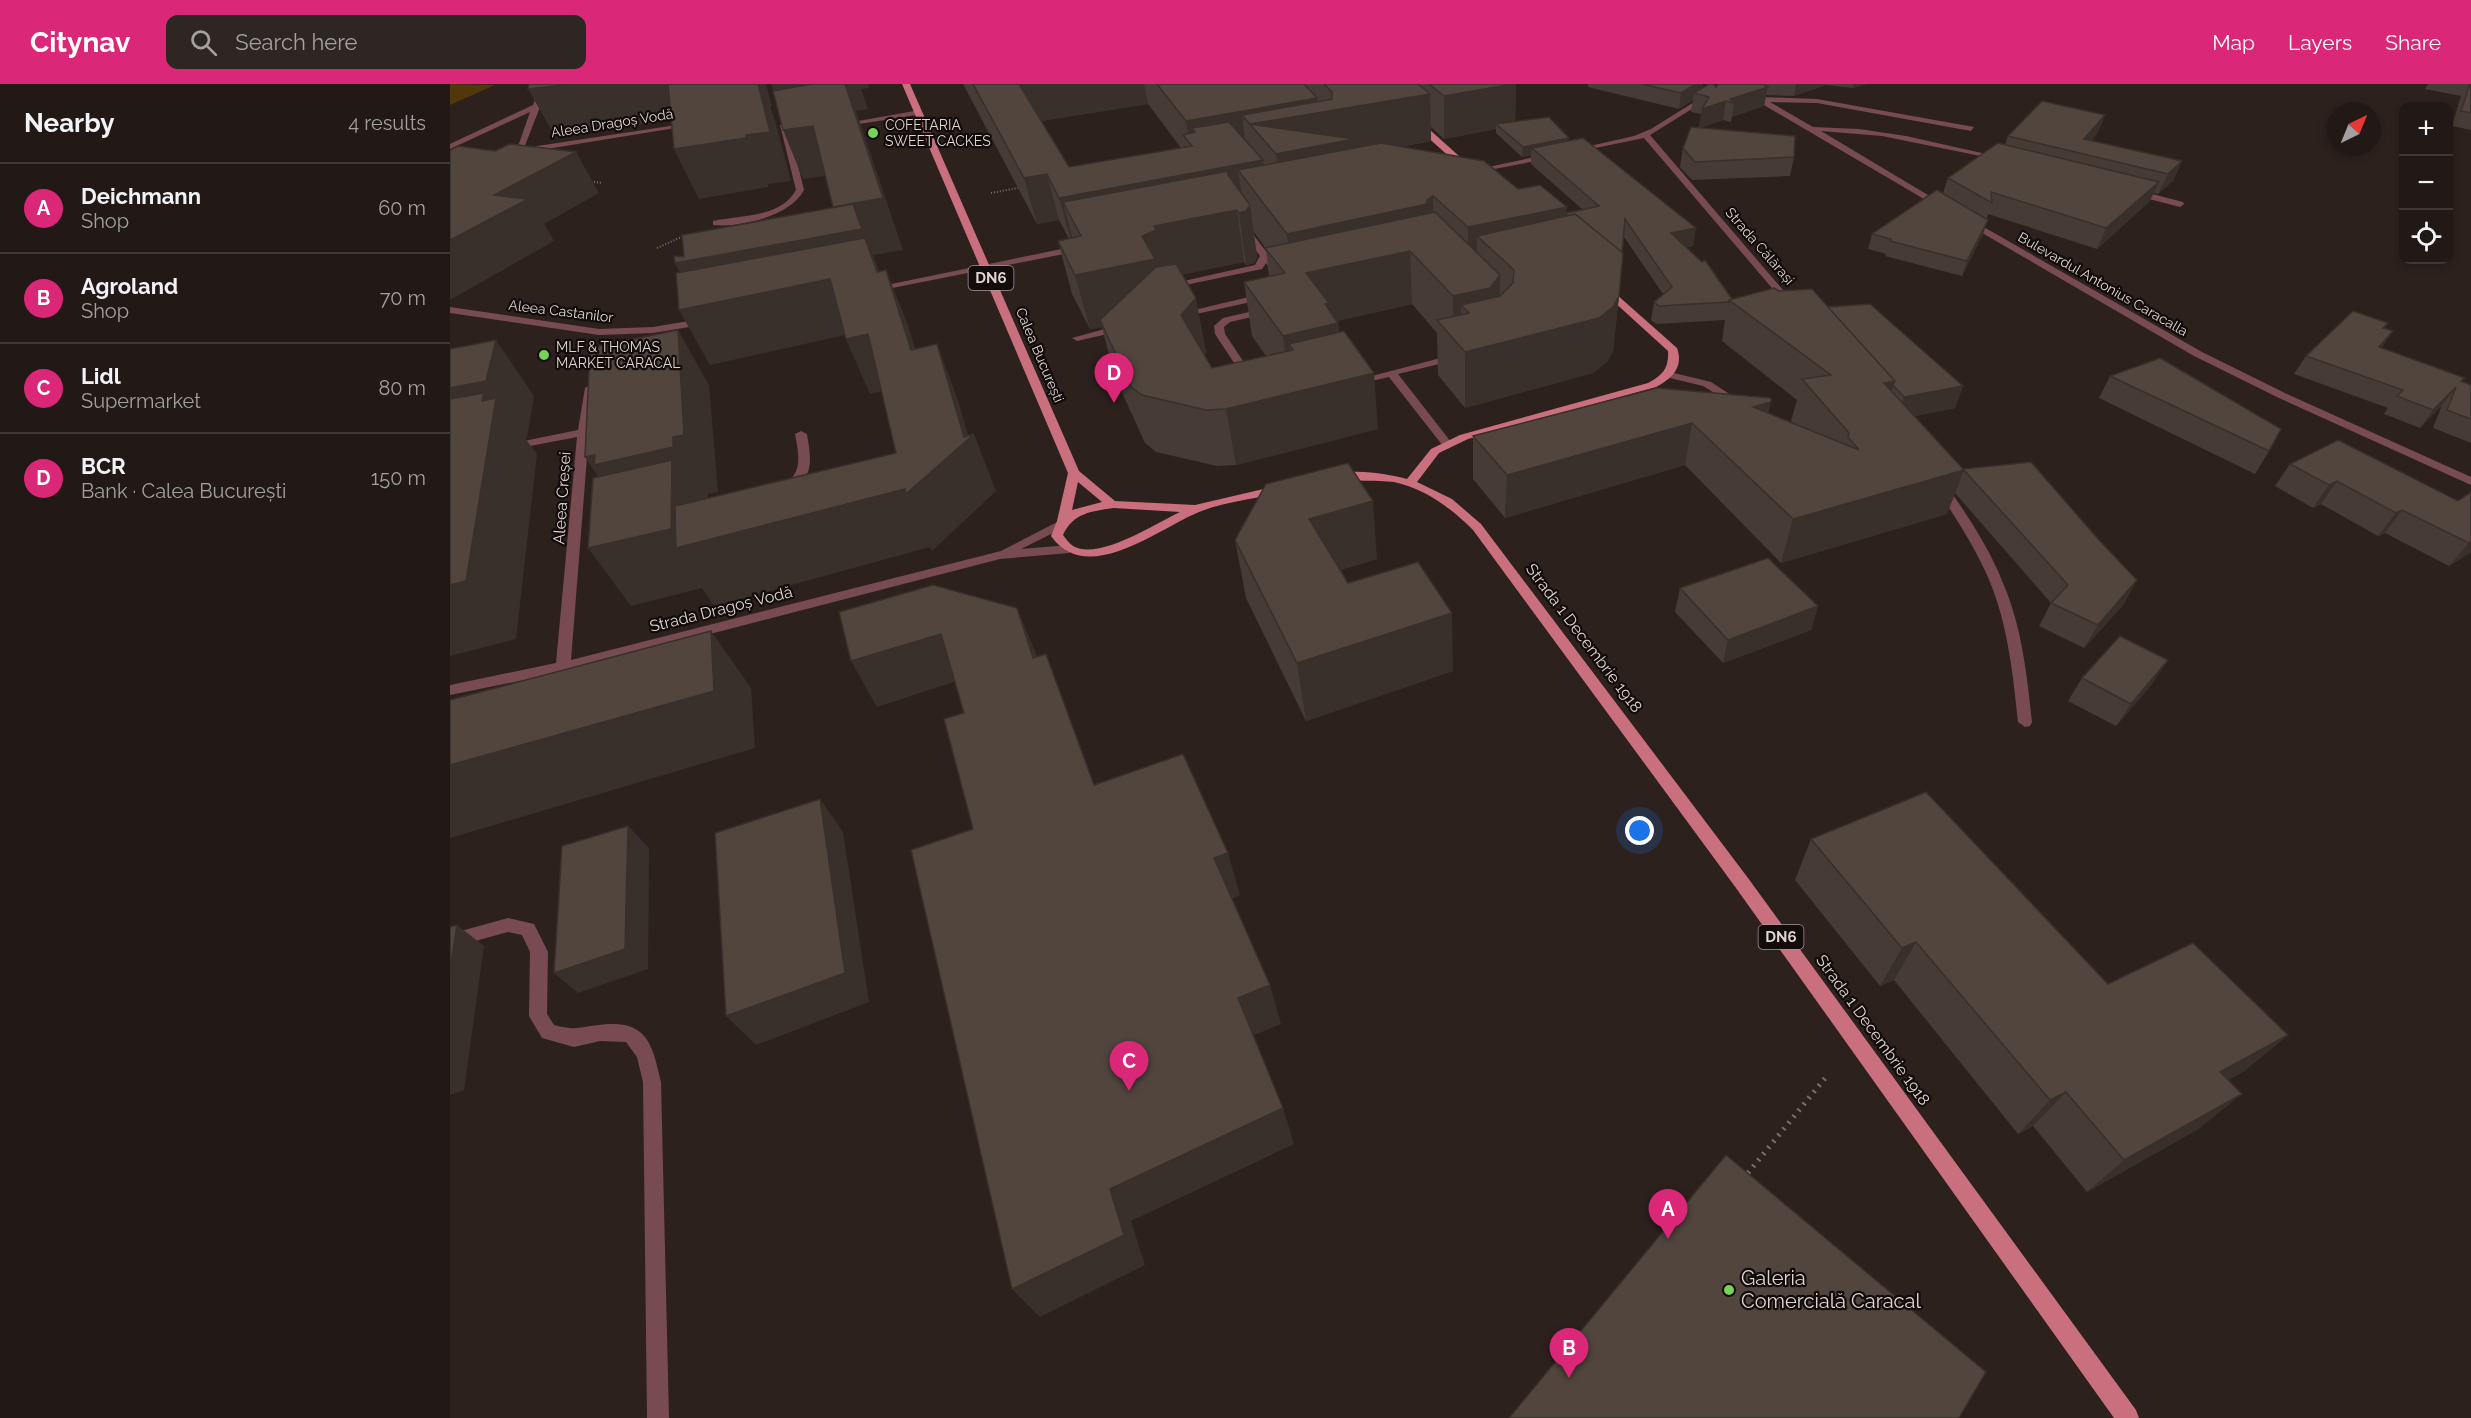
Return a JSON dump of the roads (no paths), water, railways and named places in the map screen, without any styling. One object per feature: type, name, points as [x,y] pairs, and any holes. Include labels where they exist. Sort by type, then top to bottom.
[{"type":"main road","name":"Calea București","points":[[906,84],[1074,472]]},
{"type":"main road","points":[[1409,116],[1478,179]]},
{"type":"main road","points":[[1410,483],[1424,463],[1447,444],[1483,431],[1652,385],[1670,375],[1675,363],[1673,350],[1599,284]]},
{"type":"main road","points":[[1129,540],[1137,529],[1138,520],[1134,514],[1116,505],[1074,472],[1057,536],[1061,544],[1084,553],[1105,552],[1195,509],[1289,487]]},
{"type":"main road","name":"DN6","points":[[1322,480],[1364,476],[1410,483]]},
{"type":"main road","name":"Strada 1 Decembrie 1918","points":[[1410,483],[1446,499],[1477,527],[1742,883],[2128,1418]]},
{"type":"main road","points":[[1062,522],[1082,508],[1116,505],[1195,509]]},
{"type":"street","name":"Aleea Dragoș Vodă","points":[[509,165],[520,151],[546,84]]},
{"type":"street","points":[[1571,151],[1645,134],[1728,84]]},
{"type":"street","name":"Bulevardul Antonius Caracalla","points":[[1735,84],[2198,354],[2471,481]]},
{"type":"street","points":[[1760,99],[1817,101],[1971,129]]},
{"type":"street","name":"Aleea Dragoș Vodă","points":[[450,147],[537,106]]},
{"type":"street","points":[[716,224],[771,213],[791,205],[798,197],[800,190],[779,111]]},
{"type":"street","points":[[829,127],[920,112]]},
{"type":"street","name":"Aleea Dragoș Vodă","points":[[509,152],[699,124]]},
{"type":"street","points":[[1811,129],[1888,133],[2012,161]]},
{"type":"street","points":[[786,134],[797,132]]},
{"type":"street","name":"Strada Călărași","points":[[1645,134],[1800,316]]},
{"type":"street","points":[[1458,173],[1560,154]]},
{"type":"street","points":[[2124,189],[2180,204]]},
{"type":"street","points":[[1241,224],[1265,256],[1284,289],[1169,309],[1161,289],[1259,267],[1265,256]]},
{"type":"street","points":[[865,291],[1095,245]]},
{"type":"street","name":"Aleea Castanilor","points":[[450,310],[598,337],[718,319]]},
{"type":"street","points":[[1259,393],[1221,334],[1219,326],[1227,320],[1263,312]]},
{"type":"street","points":[[1077,338],[1112,330]]},
{"type":"street","points":[[1342,385],[1463,355]]},
{"type":"street","points":[[1392,373],[1447,444]]},
{"type":"street","points":[[1670,375],[1693,379],[1724,392],[1756,417]]},
{"type":"street","name":"Aleea Creșei","points":[[563,667],[581,542],[583,432],[592,376]]},
{"type":"street","points":[[496,449],[583,432]]},
{"type":"street","points":[[776,494],[800,481],[807,466],[801,434]]},
{"type":"street","points":[[1935,476],[1973,536],[2003,599],[2021,681],[2025,722]]},
{"type":"street","points":[[1000,555],[1062,522]]},
{"type":"street","points":[[1000,555],[1070,549]]},
{"type":"street","name":"Strada Dragoș Vodă","points":[[450,690],[563,667],[1000,555]]},
{"type":"street","points":[[450,941],[508,925],[528,929],[539,952],[538,1016],[548,1032],[574,1039],[600,1033],[631,1034],[645,1053],[652,1082],[658,1418]]},
{"type":"place","name":"COFETARIA SWEET CACKES","points":[[873,133]]},
{"type":"place","name":"MLF & THOMAS MARKET CARACAL","points":[[544,355]]},
{"type":"place","name":"BCR","points":[[1114,403]]},
{"type":"place","name":"Lidl","points":[[1129,1091]]},
{"type":"place","name":"Deichmann","points":[[1668,1239]]},
{"type":"place","name":"Galeria Comercială Caracal","points":[[1729,1290]]},
{"type":"place","name":"Agroland","points":[[1569,1378]]}]
